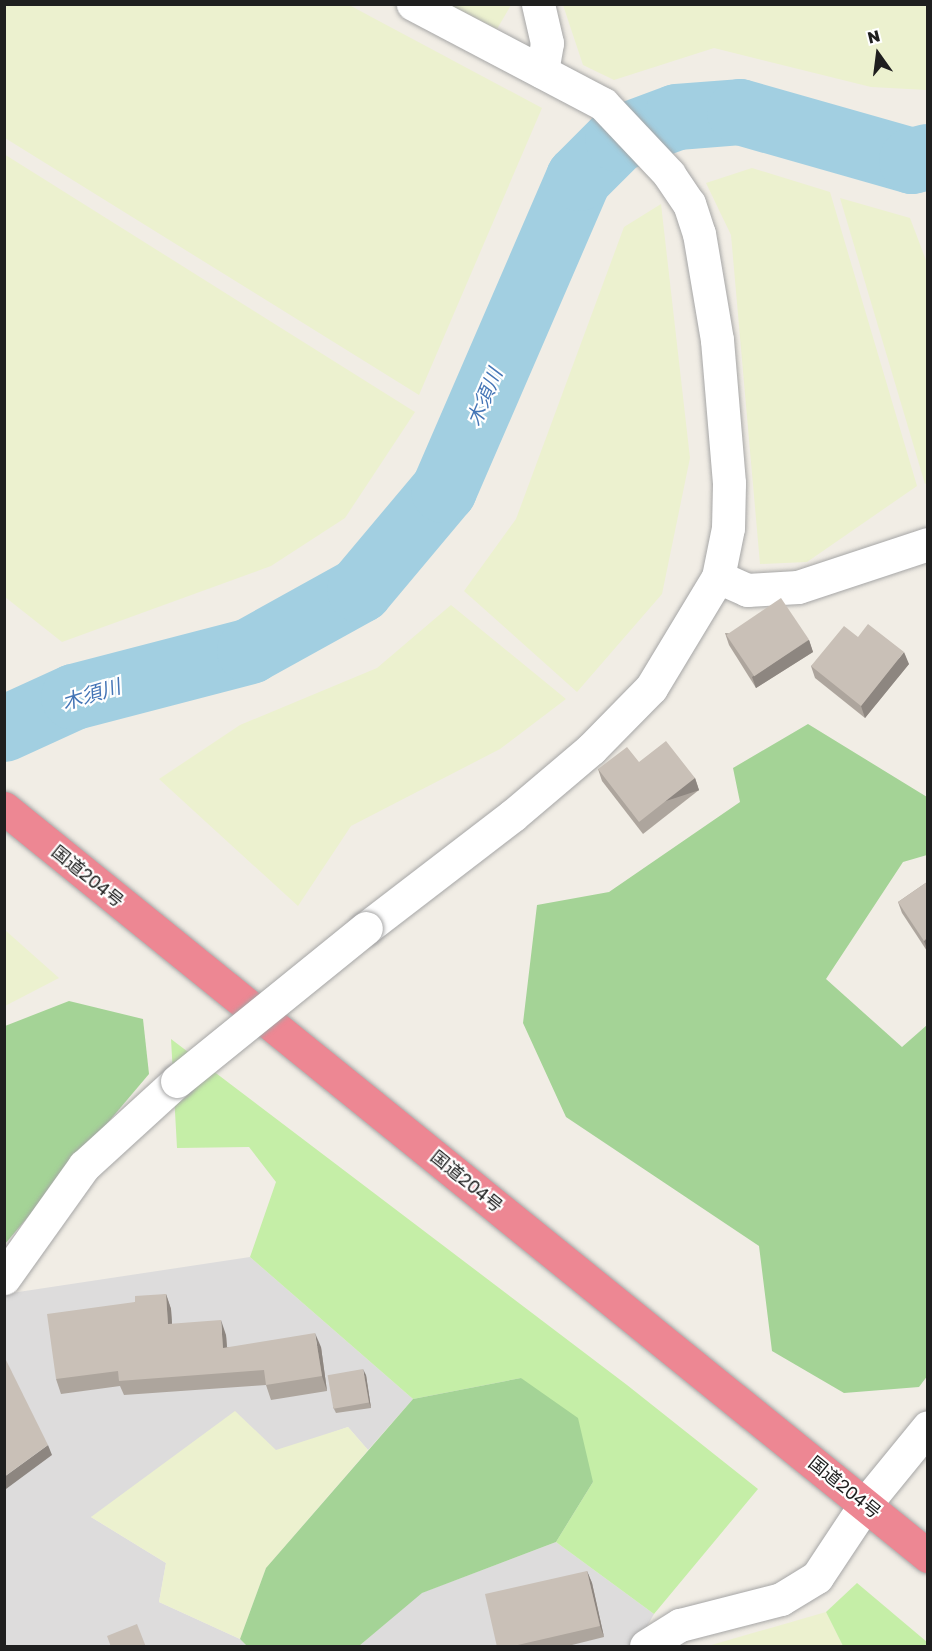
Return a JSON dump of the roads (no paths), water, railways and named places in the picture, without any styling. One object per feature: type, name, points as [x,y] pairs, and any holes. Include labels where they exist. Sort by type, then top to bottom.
[{"type":"highway","name":"国道204号","points":[[8,811],[866,1503],[927,1556]]},
{"type":"street","points":[[4,1278],[84,1166],[177,1081],[366,928],[512,816],[591,749],[651,688],[718,577],[728,528],[729,483],[717,340],[699,234],[689,204],[669,174],[603,104],[413,4]]},
{"type":"street","points":[[538,4],[547,43],[542,72]]},
{"type":"street","points":[[718,577],[747,590],[798,587],[927,544]]},
{"type":"street","points":[[646,1647],[681,1624],[781,1599],[817,1577],[866,1503],[927,1427]]},
{"type":"waterway","name":"木須川","points":[[4,729],[74,697],[250,651],[360,590],[444,490],[579,178],[618,139],[677,117],[740,112],[912,161],[928,157]]}]
